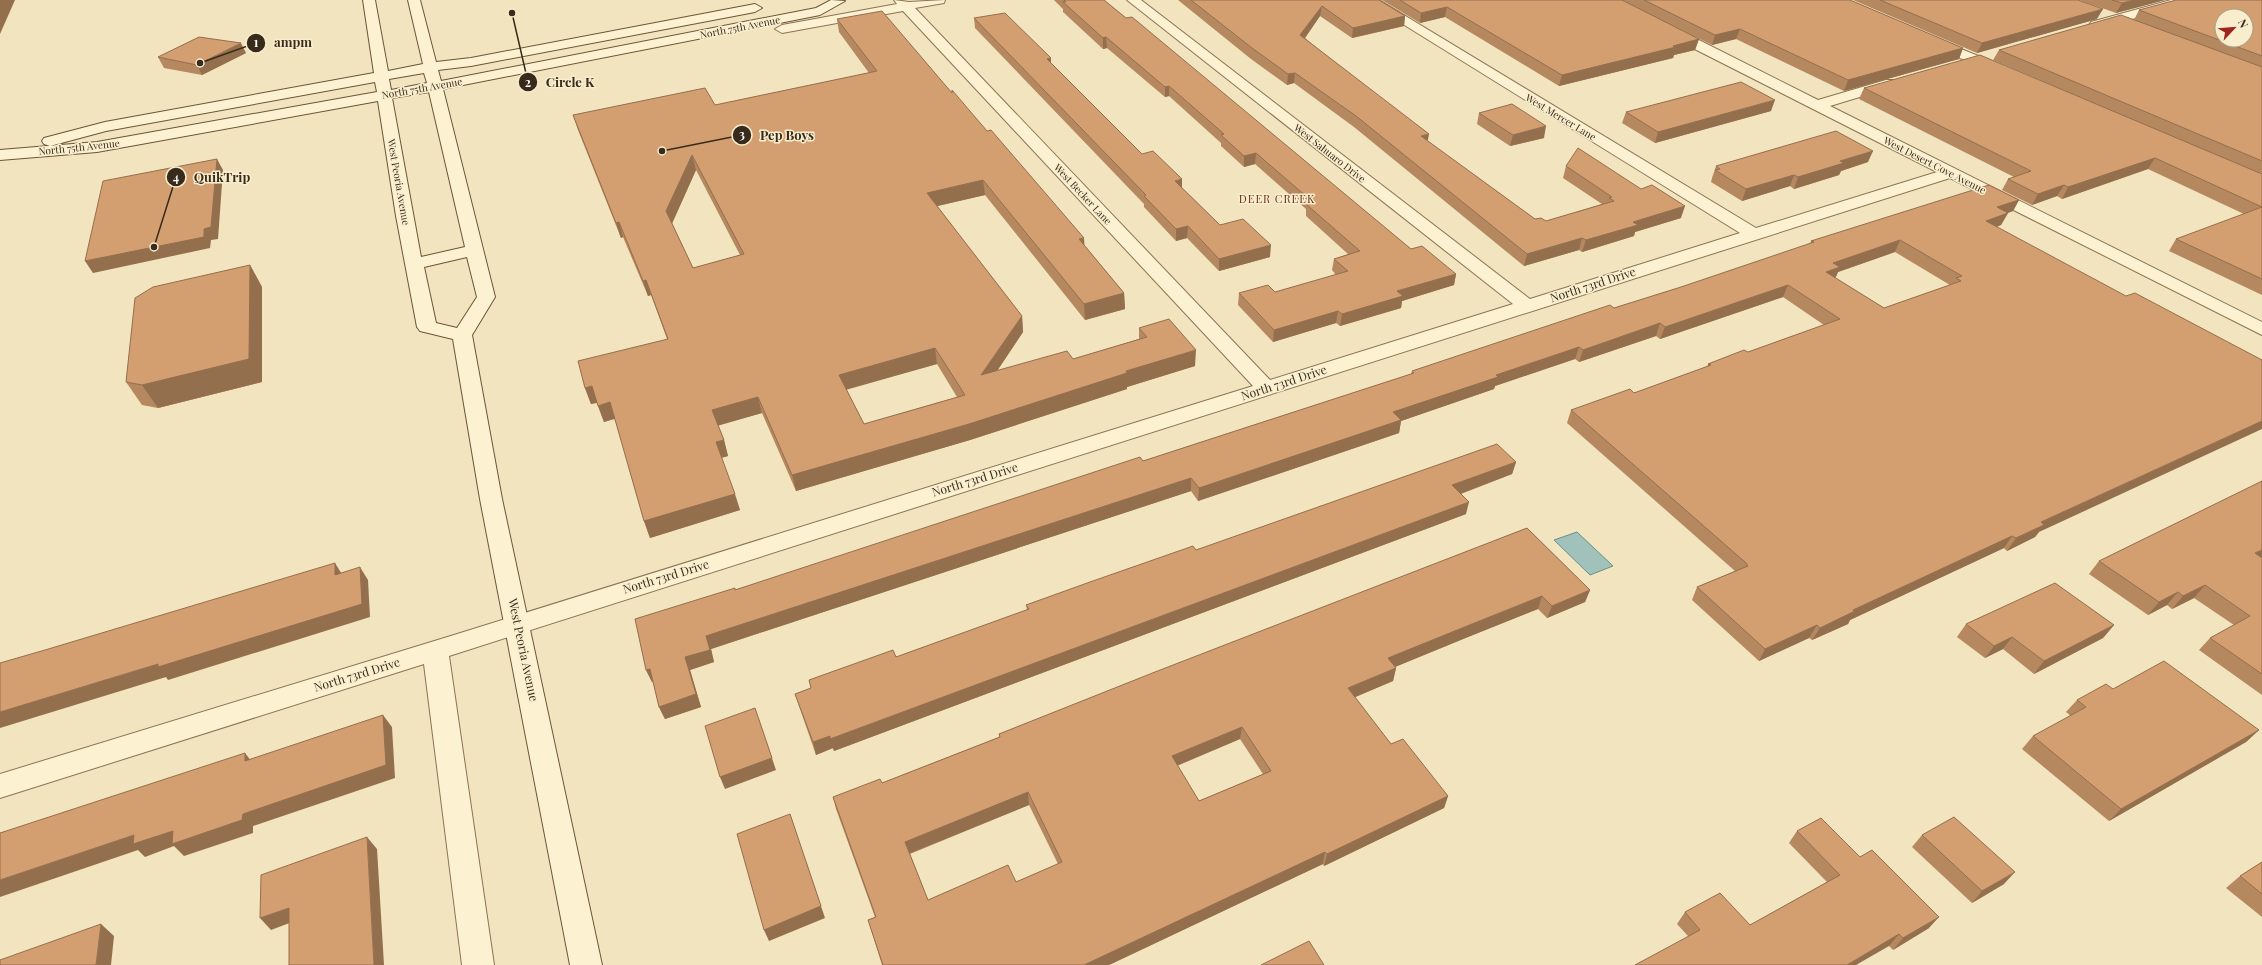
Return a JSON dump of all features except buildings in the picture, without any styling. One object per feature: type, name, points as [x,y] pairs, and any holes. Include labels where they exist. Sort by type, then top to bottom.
[{"type":"street","name":"West Peoria Avenue","points":[[369,0],[384,95],[414,264],[427,327],[462,335],[491,499],[586,965]]},
{"type":"street","points":[[414,0],[432,67],[486,298],[462,335]]},
{"type":"street","name":"North 75th Avenue","points":[[0,154],[97,147],[436,86],[820,11],[838,0]]},
{"type":"street","name":"North 75th Avenue","points":[[782,29],[903,3],[939,0]]},
{"type":"street","name":"West Sahuaro Drive","points":[[1133,0],[1527,306]]},
{"type":"street","name":"West Mercer Lane","points":[[1370,0],[1753,234]]},
{"type":"street","points":[[2086,28],[2185,0]]},
{"type":"street","points":[[743,26],[744,19],[793,6],[797,3]]},
{"type":"street","name":"West Becker Lane","points":[[903,3],[1266,388]]},
{"type":"street","name":"North 75th Avenue","points":[[0,154],[105,127],[381,76],[471,62],[768,6]]},
{"type":"street","points":[[2096,12],[2137,28]]},
{"type":"street","name":"West Desert Cove Avenue","points":[[1656,24],[2262,329]]},
{"type":"street","points":[[1924,37],[2011,74]]},
{"type":"street","points":[[1952,66],[1997,53]]},
{"type":"street","points":[[1816,105],[1907,78]]},
{"type":"street","name":"North 73rd Drive","points":[[0,786],[1950,173]]},
{"type":"street","points":[[414,264],[475,250]]},
{"type":"street","points":[[435,650],[478,965]]},
{"type":"water","points":[[1577,532],[1613,566],[1590,575],[1554,540]]},
{"type":"place","name":"Circle K","points":[[512,13]]},
{"type":"place","name":"ampm","points":[[200,63]]},
{"type":"place","name":"Pep Boys","points":[[662,151]]},
{"type":"place","name":"QuikTrip","points":[[154,247]]},
{"type":"district","name":"DEER CREEK","points":[[1277,199]]}]
